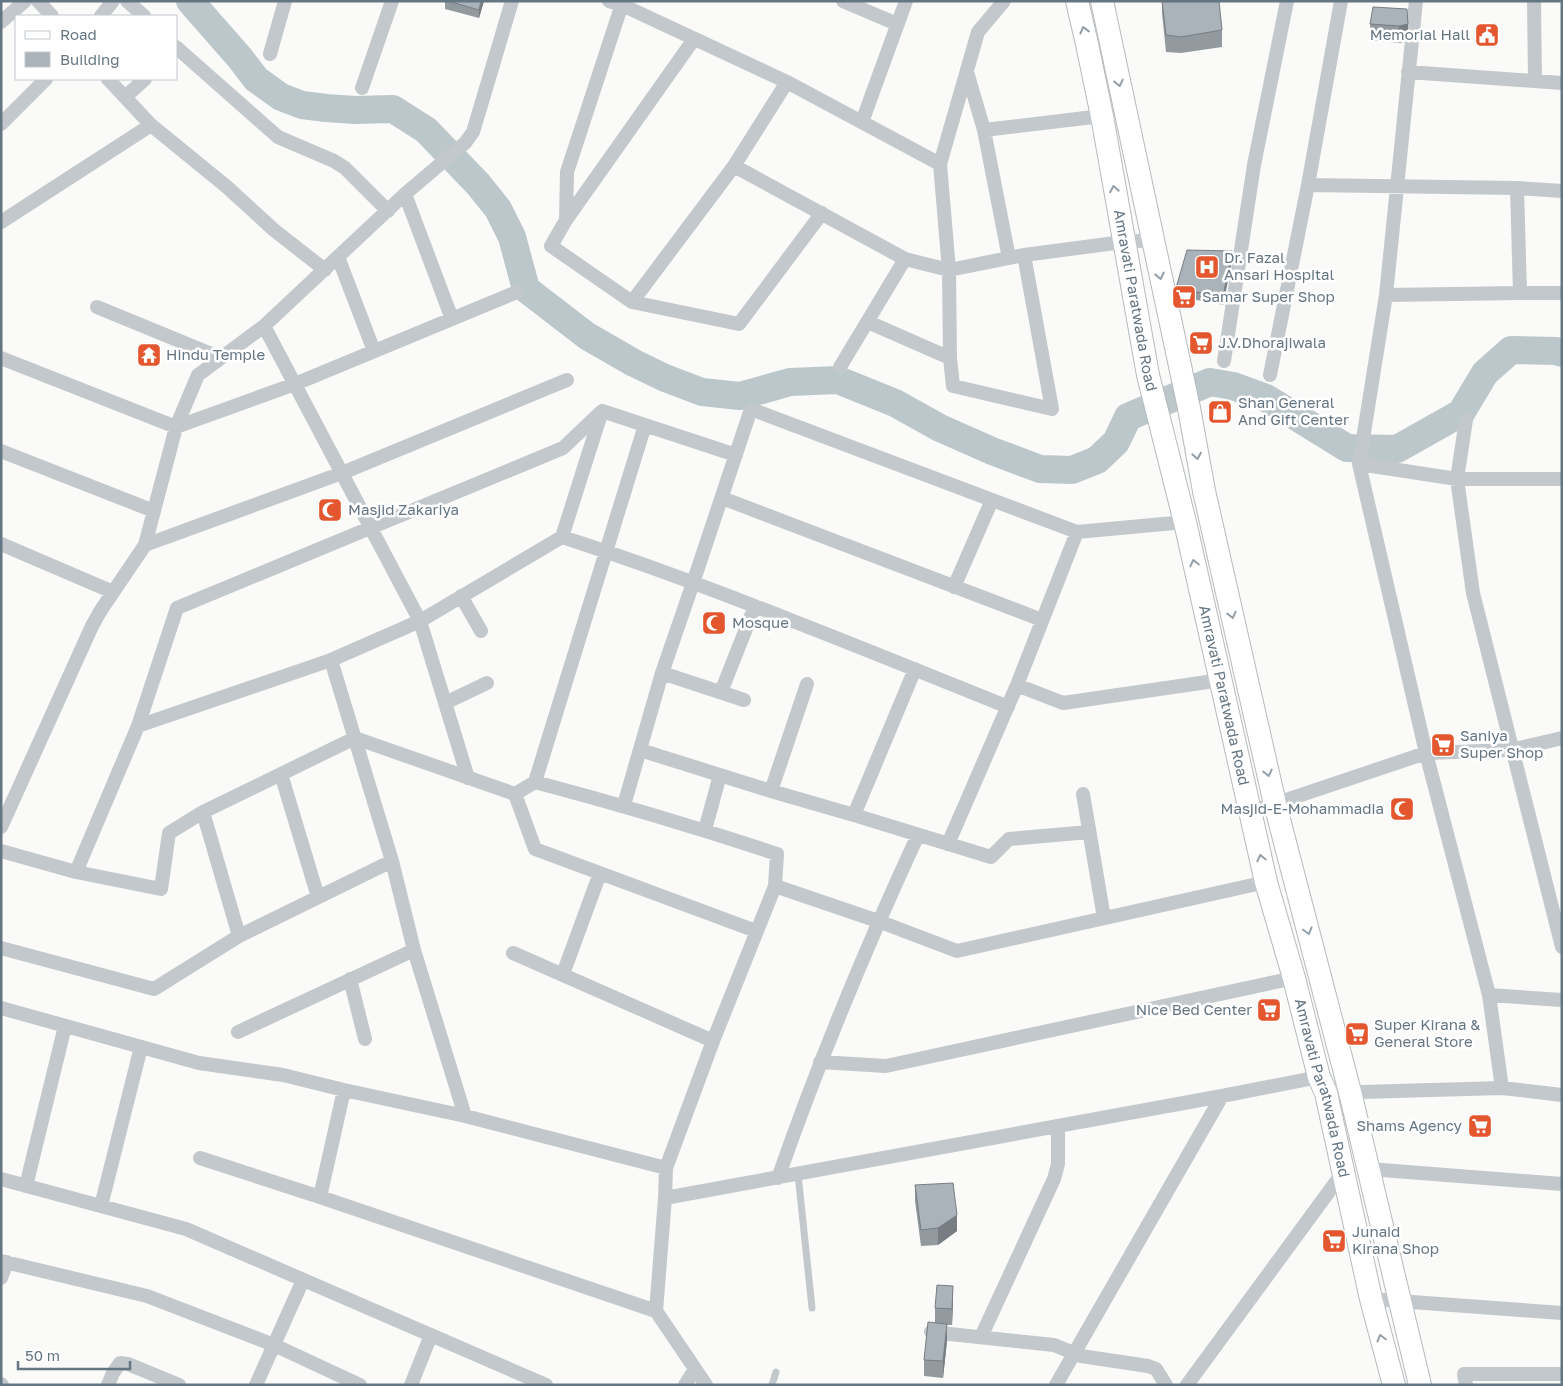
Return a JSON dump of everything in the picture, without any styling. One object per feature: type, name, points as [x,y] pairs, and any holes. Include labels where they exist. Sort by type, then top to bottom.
[{"type":"main road","name":"Amravati Paratwada Road","points":[[1077,1],[1102,116],[1148,375],[1185,522],[1266,882],[1294,978],[1344,1171],[1371,1299],[1394,1385]]},
{"type":"main road","name":"Amravati Paratwada Road","points":[[1102,1],[1189,408],[1204,491],[1275,804],[1350,1092],[1420,1385]]},
{"type":"street","points":[[1,22],[25,1]]},
{"type":"street","points":[[38,1],[51,15]]},
{"type":"street","points":[[102,15],[113,1]]},
{"type":"street","points":[[127,1],[143,15]]},
{"type":"street","points":[[270,54],[285,1]]},
{"type":"street","points":[[362,88],[392,1]]},
{"type":"street","points":[[1,827],[100,610],[145,546],[176,427],[198,375],[264,326],[405,194],[466,143],[473,132],[512,1]]},
{"type":"street","points":[[843,1],[897,24]]},
{"type":"street","points":[[862,122],[906,1]]},
{"type":"street","points":[[1004,1],[978,32],[940,164],[949,270],[950,358],[953,386],[1052,409],[1024,255]]},
{"type":"street","points":[[1224,361],[1254,165],[1287,1]]},
{"type":"street","points":[[1270,375],[1308,185],[1341,1]]},
{"type":"street","points":[[1416,1],[1386,295],[1360,459],[1426,753],[1489,994],[1502,1088]]},
{"type":"street","points":[[1534,1],[1535,81]]},
{"type":"street","points":[[566,220],[567,172],[618,3],[788,82],[940,164]]},
{"type":"street","points":[[694,39],[566,220],[551,246],[632,302],[739,324],[822,213]]},
{"type":"street","points":[[178,49],[278,137],[340,164],[388,210]]},
{"type":"street","points":[[967,71],[984,130],[1009,258]]},
{"type":"street","points":[[1408,72],[1562,83]]},
{"type":"street","points":[[1,124],[45,80]]},
{"type":"street","points":[[109,80],[151,125],[227,187],[274,230],[325,270]]},
{"type":"street","points":[[125,97],[144,80]]},
{"type":"street","points":[[632,302],[734,166],[788,82]]},
{"type":"street","points":[[984,130],[1102,116]]},
{"type":"street","points":[[4,216],[151,125]]},
{"type":"street","points":[[734,166],[905,259],[949,270],[1024,255],[1152,240]]},
{"type":"street","points":[[1308,185],[1517,188],[1562,191]]},
{"type":"street","points":[[1517,188],[1520,293]]},
{"type":"street","points":[[405,194],[452,319]]},
{"type":"street","points":[[338,257],[374,351]]},
{"type":"street","points":[[840,367],[905,259]]},
{"type":"street","points":[[1,358],[176,427],[295,384],[517,292]]},
{"type":"street","points":[[1386,295],[1562,293]]},
{"type":"street","points":[[97,307],[221,358]]},
{"type":"street","points":[[868,322],[950,358]]},
{"type":"street","points":[[264,326],[420,621],[468,778]]},
{"type":"street","points":[[145,546],[342,473],[567,380]]},
{"type":"street","points":[[624,805],[662,673],[751,409],[1077,532],[1185,522]]},
{"type":"street","points":[[602,411],[736,455]]},
{"type":"street","points":[[76,872],[138,726],[177,608],[563,448],[602,411]]},
{"type":"street","points":[[138,726],[331,660],[420,621],[562,537],[602,411]]},
{"type":"street","points":[[1466,420],[1457,479],[1473,593],[1562,947]]},
{"type":"street","points":[[536,782],[645,424]]},
{"type":"street","points":[[1,451],[154,511]]},
{"type":"street","points":[[1360,459],[1457,479],[1562,479]]},
{"type":"street","points":[[722,498],[1042,620]]},
{"type":"street","points":[[954,586],[992,500]]},
{"type":"street","points":[[948,844],[1008,707],[1077,532]]},
{"type":"street","points":[[562,537],[606,551],[755,606],[1008,707]]},
{"type":"street","points":[[1,544],[113,592]]},
{"type":"street","points":[[461,596],[481,631]]},
{"type":"street","points":[[721,692],[755,606]]},
{"type":"street","points":[[331,660],[392,861],[414,950],[466,1116]]},
{"type":"street","points":[[854,815],[915,669]]},
{"type":"street","points":[[662,673],[744,700]]},
{"type":"street","points":[[1017,685],[1063,703],[1221,680]]},
{"type":"street","points":[[445,703],[487,683]]},
{"type":"street","points":[[771,791],[807,684]]},
{"type":"street","points":[[1,851],[76,872],[161,889],[169,833],[204,812],[355,738],[514,794],[536,782],[624,805],[777,854],[775,886],[666,1168],[666,1198],[656,1311]]},
{"type":"street","points":[[1250,812],[1426,753],[1512,750],[1562,738]]},
{"type":"street","points":[[640,750],[720,776],[991,857],[1009,839],[1089,832]]},
{"type":"street","points":[[281,774],[318,897]]},
{"type":"street","points":[[705,830],[720,776]]},
{"type":"street","points":[[514,794],[535,849],[756,931]]},
{"type":"street","points":[[1083,794],[1104,918]]},
{"type":"street","points":[[204,812],[239,936]]},
{"type":"street","points":[[778,1178],[820,1062],[878,921],[918,835]]},
{"type":"street","points":[[1,948],[154,989],[239,936],[392,861]]},
{"type":"street","points":[[563,974],[600,873]]},
{"type":"street","points":[[775,886],[878,921],[957,951],[1266,882]]},
{"type":"street","points":[[238,1032],[414,950]]},
{"type":"street","points":[[513,953],[714,1041]]},
{"type":"street","points":[[820,1062],[886,1066],[1294,978]]},
{"type":"street","points":[[350,979],[365,1039]]},
{"type":"street","points":[[1489,994],[1562,1000]]},
{"type":"street","points":[[1,1008],[199,1063],[283,1075],[466,1116],[666,1168]]},
{"type":"street","points":[[26,1186],[65,1026]]},
{"type":"street","points":[[101,1206],[141,1047]]},
{"type":"street","points":[[666,1198],[1222,1096],[1322,1085],[1350,1092],[1502,1088],[1562,1095]]},
{"type":"street","points":[[320,1197],[344,1090]]},
{"type":"street","points":[[1056,1385],[1222,1096]]},
{"type":"street","points":[[981,1337],[1054,1178],[1058,1164],[1058,1126]]},
{"type":"street","points":[[200,1158],[656,1311],[706,1385]]},
{"type":"street","points":[[1369,1169],[1562,1184]]},
{"type":"street","points":[[1188,1385],[1344,1171]]},
{"type":"street","points":[[1,1179],[186,1229],[546,1385]]},
{"type":"street","points":[[1,1278],[4,1261],[147,1296],[274,1345],[360,1385]]},
{"type":"street","points":[[256,1385],[303,1280]]},
{"type":"street","points":[[1371,1299],[1562,1313]]},
{"type":"street","points":[[932,1332],[1060,1346],[1075,1354],[1148,1366],[1156,1370],[1166,1385]]},
{"type":"street","points":[[411,1385],[431,1335]]},
{"type":"street","points":[[108,1385],[120,1363],[128,1364],[178,1385]]},
{"type":"street","points":[[685,1385],[696,1369]]},
{"type":"street","points":[[1466,1385],[1464,1374],[1554,1377]]},
{"type":"lane","points":[[798,1174],[812,1308]]},
{"type":"lane","points":[[772,1385],[776,1372]]},
{"type":"building","points":[[448,1],[481,1],[479,10]]},
{"type":"building","points":[[1162,1],[1219,1],[1222,30],[1181,37],[1166,35]]},
{"type":"building","points":[[1373,7],[1407,9],[1408,24],[1399,26],[1370,24]]},
{"type":"building","points":[[1187,250],[1232,251],[1223,297],[1176,288]]},
{"type":"building","points":[[953,1183],[957,1215],[938,1228],[921,1230],[915,1185]]},
{"type":"building","points":[[937,1285],[953,1286],[952,1309],[935,1308]]},
{"type":"building","points":[[928,1322],[947,1324],[943,1361],[924,1360]]},
{"type":"waterway","points":[[190,1],[256,79],[281,97],[302,105],[326,108],[355,110],[393,109],[426,130],[478,184],[498,209],[512,237],[526,289],[587,336],[634,363],[665,378],[702,392],[740,396],[790,382],[838,380],[895,403],[940,428],[992,451],[1040,469],[1072,470],[1097,460],[1116,442],[1128,417],[1210,382],[1233,386],[1266,398],[1347,448],[1397,449],[1461,413],[1485,373],[1511,350],[1556,351],[1562,353]]},
{"type":"place","name":"Memorial Hall","points":[[1487,35]]},
{"type":"place","name":"Dr. Fazal Ansari Hospital","points":[[1207,267]]},
{"type":"place","name":"Samar Super Shop","points":[[1184,297]]},
{"type":"place","name":"J.V.Dhorajiwala","points":[[1201,343]]},
{"type":"place","name":"Hindu Temple","points":[[149,355]]},
{"type":"place","name":"Shan General And Gift Center","points":[[1220,412]]},
{"type":"place","name":"Masjid Zakariya","points":[[330,510]]},
{"type":"place","name":"Mosque","points":[[714,623]]},
{"type":"place","name":"Saniya Super Shop","points":[[1443,745]]},
{"type":"place","name":"Masjid-E-Mohammadia","points":[[1402,809]]},
{"type":"place","name":"Nice Bed Center","points":[[1269,1010]]},
{"type":"place","name":"Super Kirana & General Store","points":[[1357,1034]]},
{"type":"place","name":"Shams Agency","points":[[1480,1126]]},
{"type":"place","name":"Junaid Kirana Shop","points":[[1334,1241]]}]
